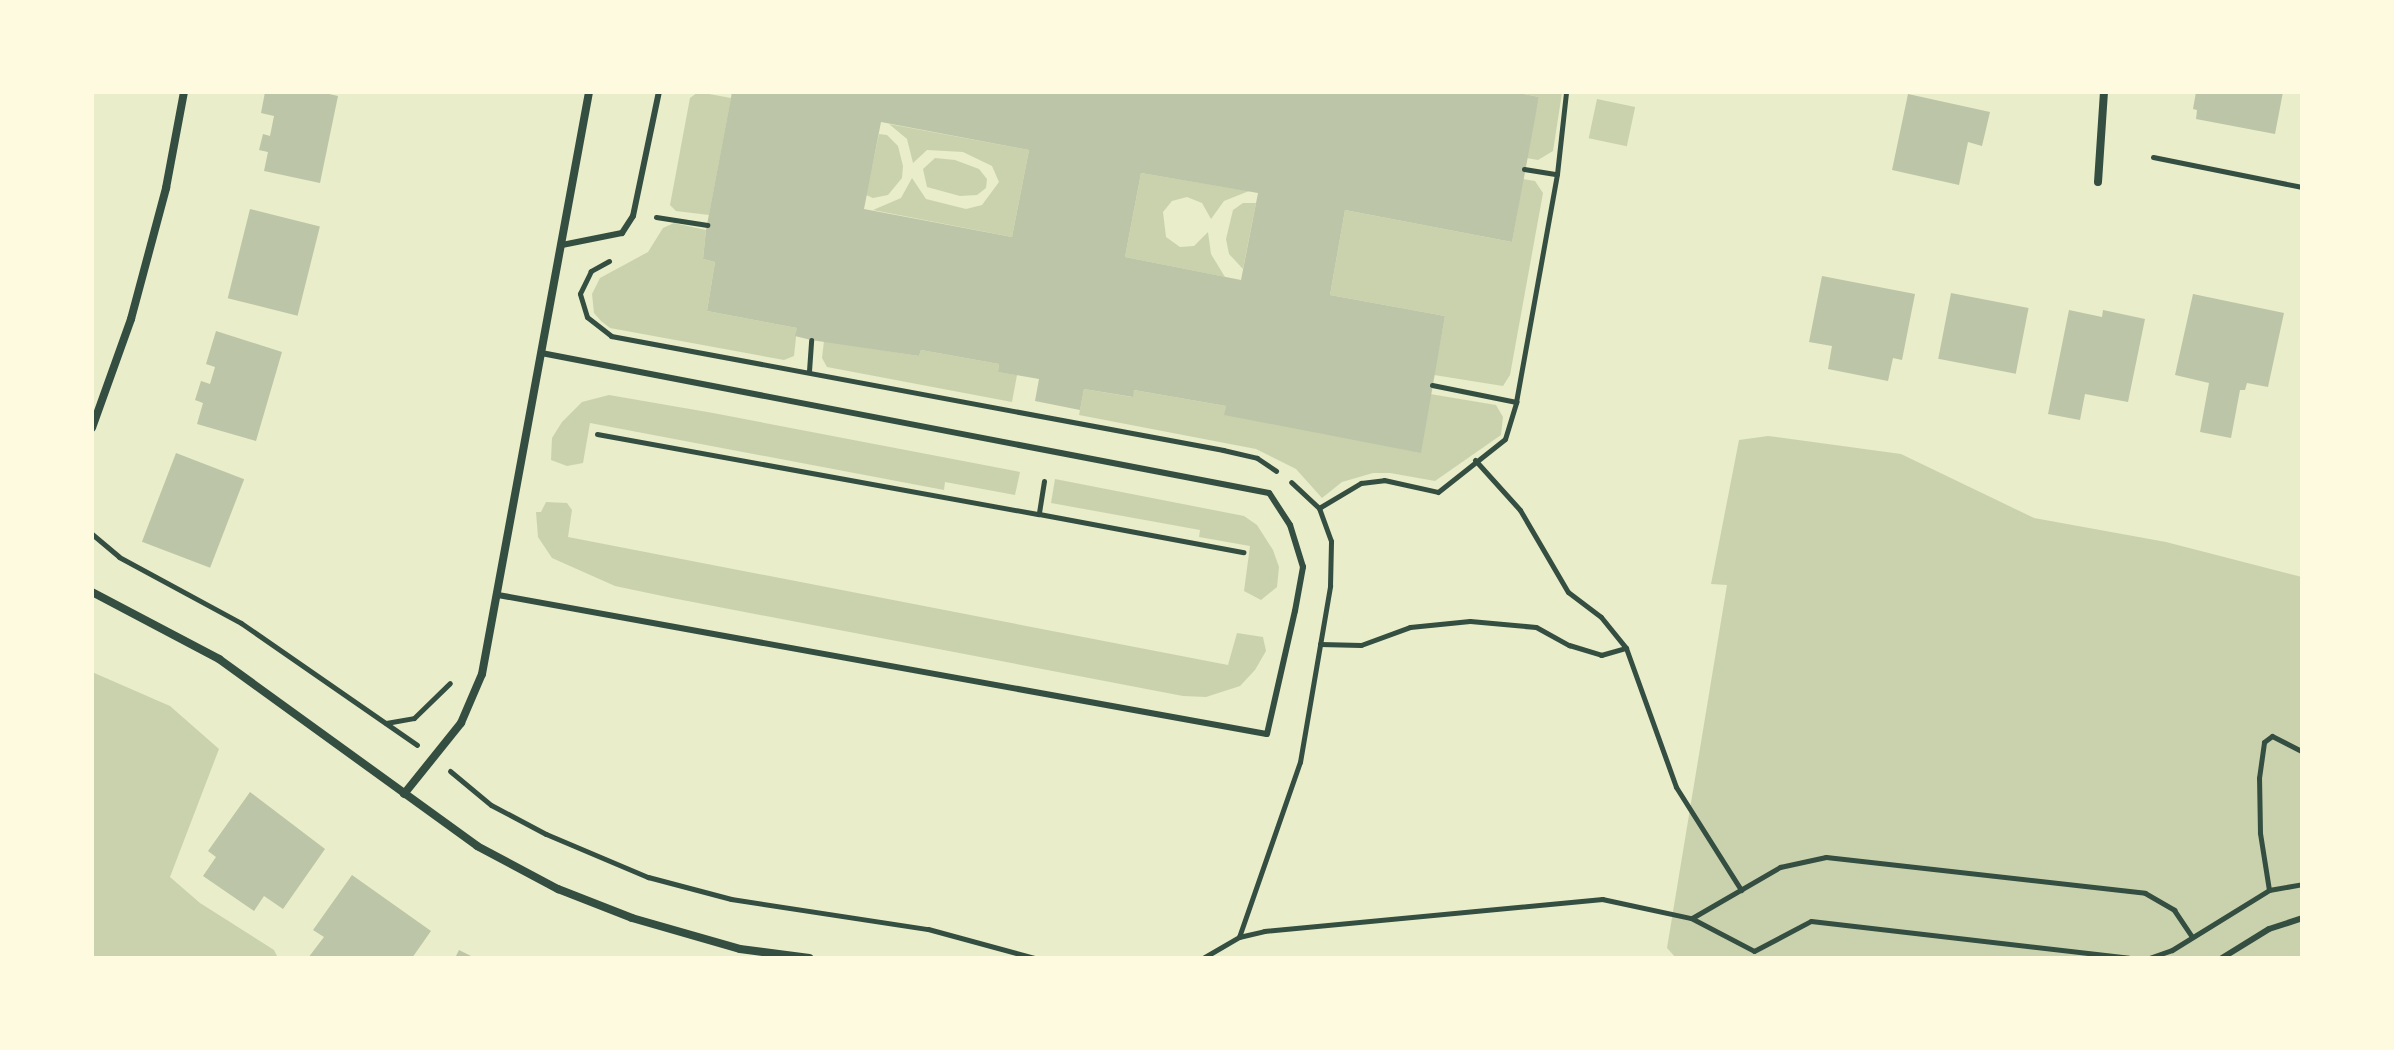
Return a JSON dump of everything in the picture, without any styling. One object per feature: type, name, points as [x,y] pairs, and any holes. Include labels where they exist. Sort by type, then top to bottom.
[{"type":"street","points":[[92,428],[143,275],[166,188],[184,92]]},
{"type":"street","points":[[404,794],[461,723],[482,674],[589,92]]},
{"type":"street","points":[[2098,182],[2104,92]]},
{"type":"street","points":[[92,592],[219,659],[477,846],[594,904],[632,918],[740,949],[809,958]]},
{"type":"lane","points":[[562,245],[622,233],[633,216],[659,92]]},
{"type":"lane","points":[[498,595],[1267,734],[1303,567],[1290,525],[1269,493],[541,353]]},
{"type":"lane","points":[[2222,958],[2269,929],[2302,918]]},
{"type":"path","points":[[1319,508],[1361,483],[1384,480],[1438,492],[1505,439],[1516,402],[1557,174],[1566,92]]},
{"type":"path","points":[[2153,157],[2302,187]]},
{"type":"path","points":[[1524,169],[1557,174]]},
{"type":"path","points":[[656,217],[707,225]]},
{"type":"path","points":[[809,371],[811,340]]},
{"type":"path","points":[[1432,385],[1516,402]]},
{"type":"path","points":[[597,434],[1243,552]]},
{"type":"path","points":[[1475,460],[1520,510],[1568,592],[1601,617],[1626,648],[1676,787],[1741,890]]},
{"type":"path","points":[[1039,514],[1044,481]]},
{"type":"path","points":[[92,534],[119,557],[241,623],[433,757],[491,805],[546,834],[648,877],[744,902],[928,929],[1035,958]]},
{"type":"path","points":[[1320,644],[1361,645],[1410,627],[1470,621],[1536,627],[1569,645],[1601,655],[1626,648]]},
{"type":"path","points":[[386,723],[414,718],[458,676]]},
{"type":"path","points":[[2269,890],[2260,833],[2259,778],[2264,742],[2272,736],[2302,751]]},
{"type":"path","points":[[1691,918],[1780,867],[1826,857],[2145,893],[2174,910],[2192,937]]},
{"type":"path","points":[[2149,958],[2172,950],[2269,890],[2302,884]]},
{"type":"path","points":[[1203,958],[1239,937],[1264,931],[1602,899],[1691,918],[1754,951],[1811,921],[2129,958]]},
{"type":"green space","points":[[698,92],[731,98],[709,215],[676,211],[670,205],[690,98]]},
{"type":"green space","points":[[1514,92],[1562,93],[1553,151],[1538,160],[1526,158],[1539,97]]},
{"type":"green space","points":[[1597,99],[1635,107],[1627,146],[1589,138]]},
{"type":"green space","points":[[889,124],[1029,150],[1012,237],[873,210],[901,198],[912,178],[926,199],[966,209],[982,205],[999,182],[992,166],[963,152],[927,150],[913,163],[907,139]]},
{"type":"green space","points":[[879,134],[887,135],[898,146],[903,166],[902,178],[888,195],[873,198],[866,195]]},
{"type":"green space","points":[[935,158],[955,160],[979,169],[987,179],[986,188],[977,195],[960,196],[927,187],[923,169]]},
{"type":"green space","points":[[1141,173],[1249,191],[1224,201],[1211,219],[1202,203],[1187,197],[1172,201],[1163,212],[1166,237],[1180,247],[1194,246],[1208,232],[1211,254],[1225,277],[1125,257]]},
{"type":"green space","points":[[1523,179],[1535,181],[1543,193],[1510,375],[1503,386],[1434,375],[1445,316],[1330,295],[1345,210],[1512,242]]},
{"type":"green space","points":[[1243,203],[1256,203],[1243,269],[1229,254],[1226,239],[1233,210]]},
{"type":"green space","points":[[674,223],[706,230],[703,259],[715,262],[707,311],[797,328],[794,356],[784,360],[610,328],[601,321],[594,313],[592,294],[600,278],[648,252],[663,228]]},
{"type":"green space","points":[[824,341],[919,356],[921,350],[999,364],[998,372],[1017,375],[1012,402],[827,367],[822,358]]},
{"type":"green space","points":[[1084,389],[1132,397],[1134,390],[1226,406],[1225,414],[1430,394],[1496,405],[1503,417],[1501,435],[1435,481],[1373,473],[1342,482],[1322,498],[1296,469],[1256,449],[1079,415]]},
{"type":"green space","points":[[609,395],[1020,472],[1015,495],[945,482],[944,490],[590,423],[583,463],[567,466],[551,460],[552,438],[562,422],[582,402]]},
{"type":"green space","points":[[1768,436],[1901,454],[2034,518],[2166,542],[2302,577],[2302,958],[1676,958],[1667,948],[1727,585],[1711,584],[1739,440]]},
{"type":"green space","points":[[1055,479],[1244,516],[1257,525],[1273,550],[1279,567],[1277,587],[1261,600],[1244,591],[1250,546],[1199,537],[1200,530],[1051,503]]},
{"type":"green space","points":[[546,502],[567,503],[572,510],[568,537],[1228,665],[1237,633],[1263,637],[1266,651],[1255,670],[1240,686],[1206,697],[1183,696],[672,598],[615,586],[552,558],[538,537],[536,512],[541,512]]},
{"type":"green space","points":[[92,672],[170,706],[219,749],[170,877],[200,903],[274,950],[278,958],[92,958]]},
{"type":"building","points":[[265,92],[320,92],[338,96],[320,183],[264,171],[268,152],[259,150],[263,134],[270,136],[274,116],[261,113]]},
{"type":"building","points":[[732,92],[1514,92],[1539,97],[1512,242],[1345,210],[1330,295],[1445,316],[1421,453],[1224,415],[1226,406],[1134,390],[1133,397],[1084,389],[1080,410],[1035,401],[1039,379],[998,372],[999,364],[921,350],[919,356],[811,340],[795,336],[797,328],[707,311],[715,262],[703,259]],"holes":[[[881,122],[1029,150],[1012,237],[864,209]],[[1141,173],[1258,193],[1241,280],[1125,257]]]},
{"type":"building","points":[[2196,92],[2283,92],[2275,134],[2196,119],[2197,110],[2193,109]]},
{"type":"building","points":[[1908,94],[1990,112],[1982,146],[1968,142],[1959,185],[1892,170]]},
{"type":"building","points":[[250,209],[320,226],[298,316],[228,298]]},
{"type":"building","points":[[1822,276],[1915,294],[1902,360],[1893,358],[1888,381],[1828,369],[1832,346],[1809,342]]},
{"type":"building","points":[[1951,293],[2029,308],[2016,374],[1938,359]]},
{"type":"building","points":[[2193,294],[2284,313],[2268,387],[2247,383],[2245,390],[2240,390],[2231,438],[2200,432],[2209,383],[2175,375]]},
{"type":"building","points":[[2069,310],[2102,317],[2103,310],[2145,319],[2128,402],[2085,394],[2080,420],[2048,414]]},
{"type":"building","points":[[216,331],[282,352],[256,441],[197,424],[203,403],[195,400],[201,381],[210,384],[215,367],[206,364]]},
{"type":"building","points":[[176,453],[244,479],[210,568],[142,542]]},
{"type":"building","points":[[250,792],[325,849],[283,909],[264,896],[254,911],[203,876],[216,857],[208,851]]},
{"type":"building","points":[[352,875],[431,931],[412,958],[308,958],[324,937],[313,930]]},
{"type":"building","points":[[459,950],[475,958],[455,958]]}]
